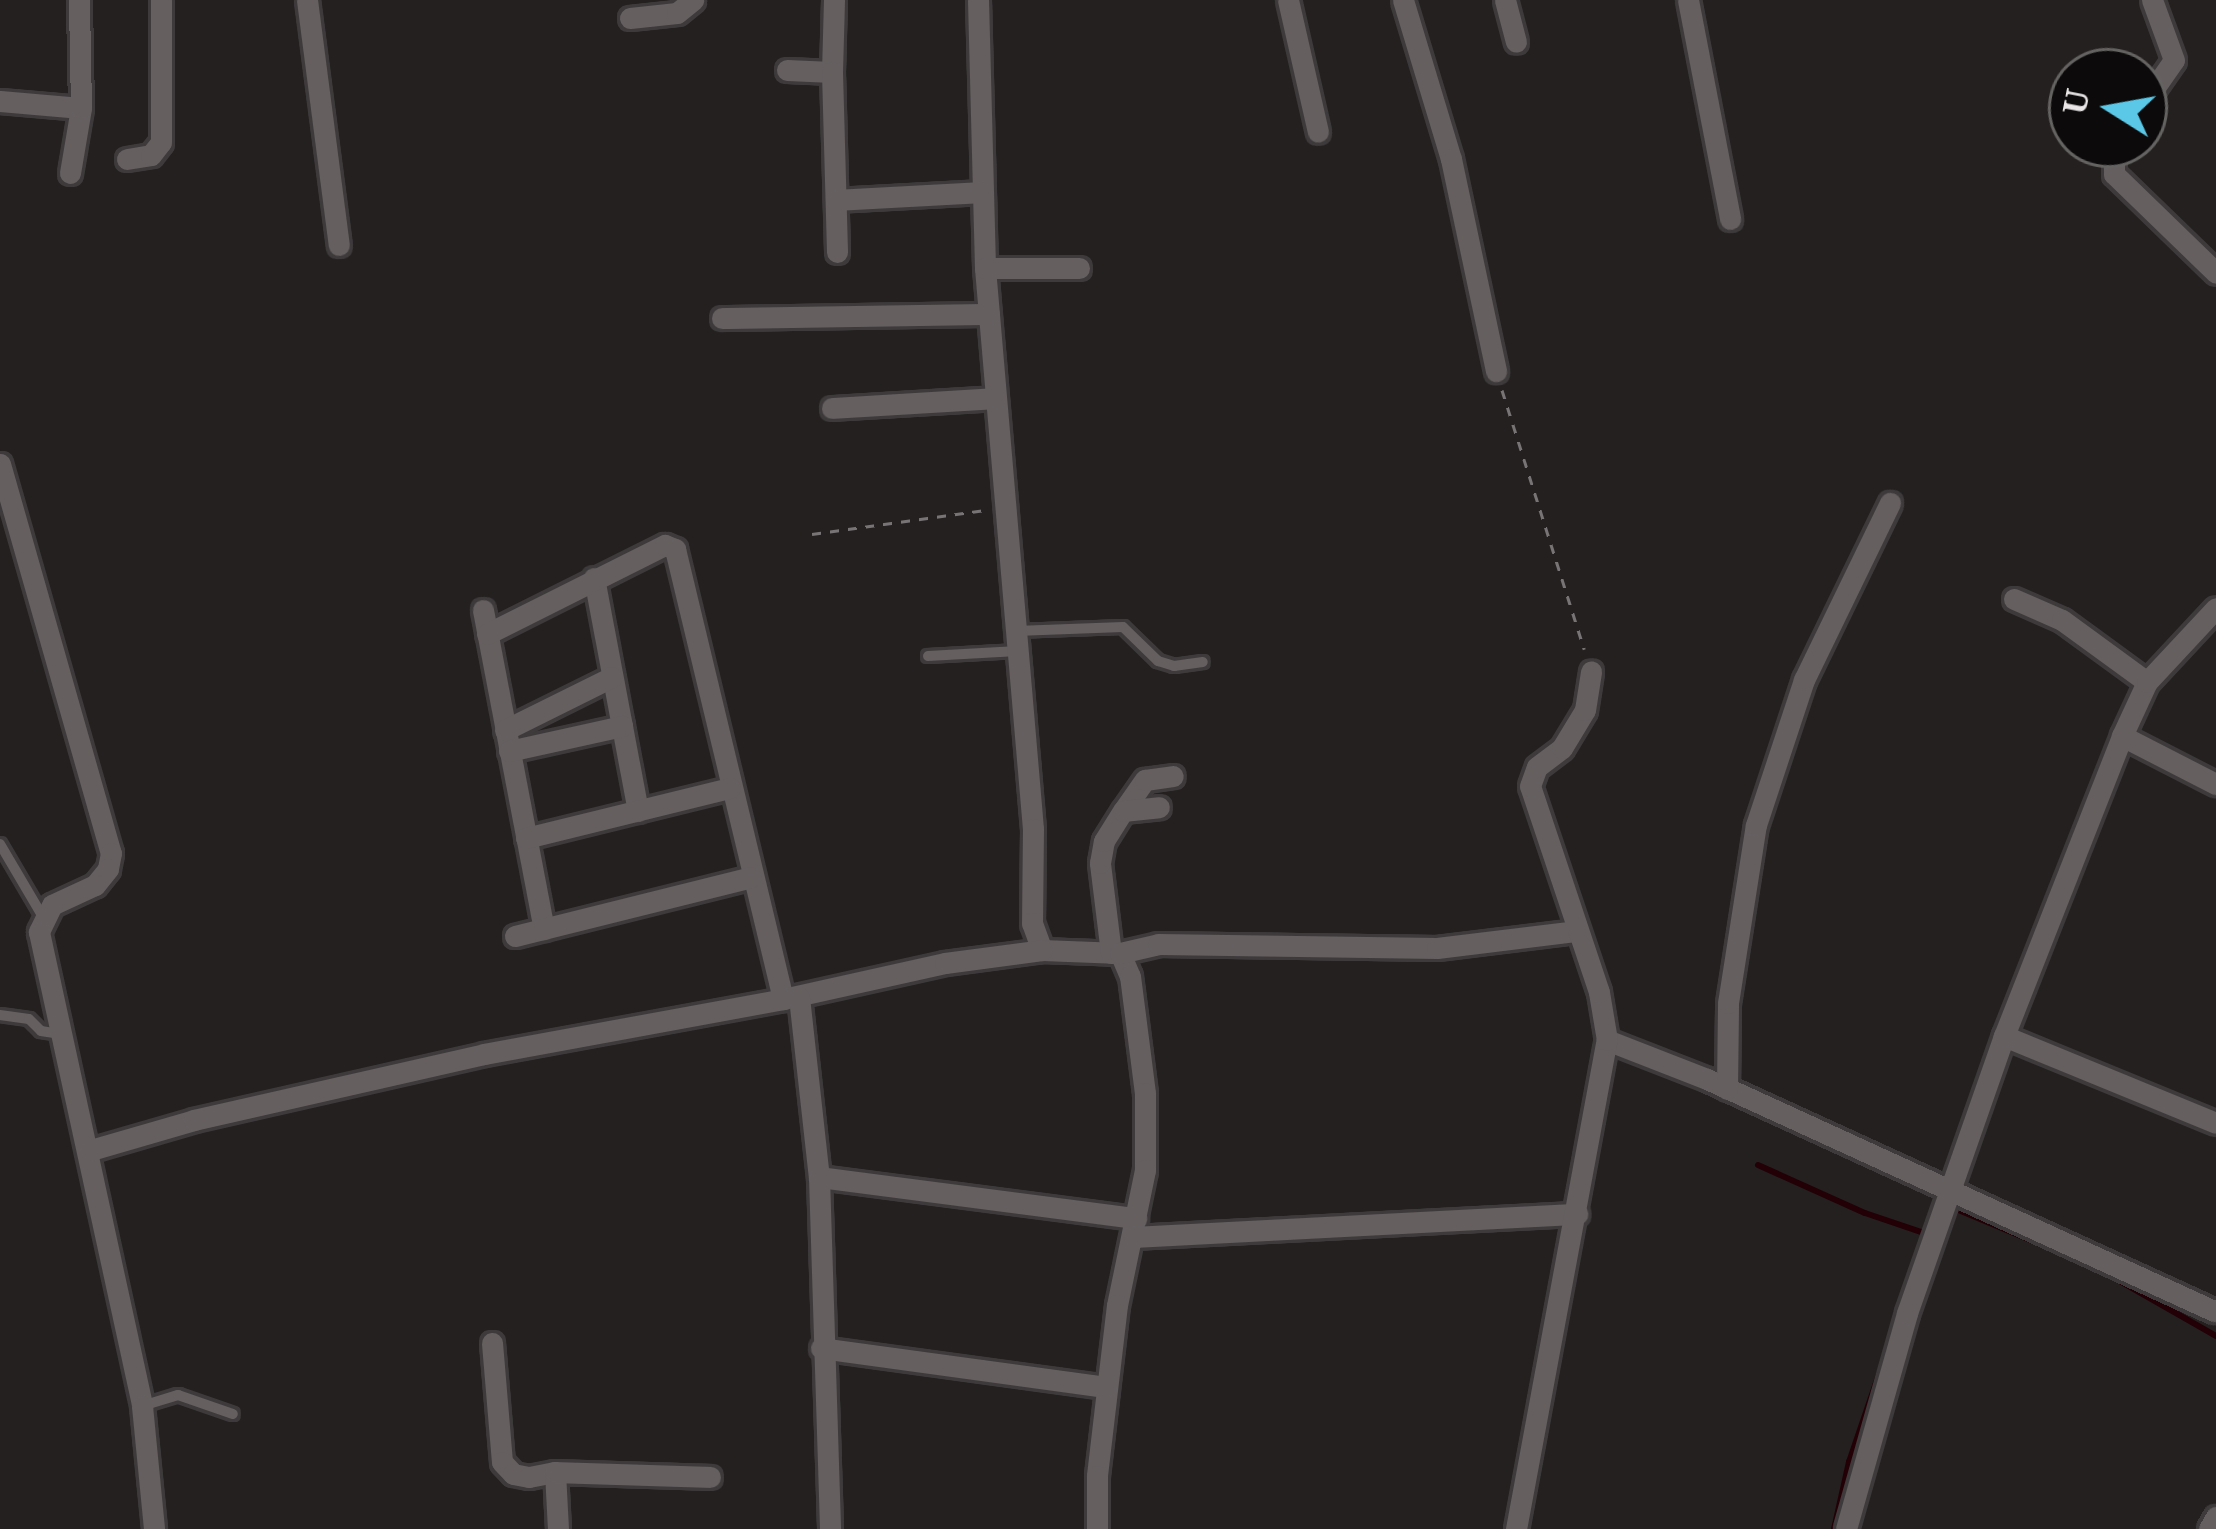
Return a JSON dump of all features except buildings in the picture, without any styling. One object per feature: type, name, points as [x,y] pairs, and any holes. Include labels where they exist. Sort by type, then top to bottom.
[{"type":"street","points":[[70,173],[81,108],[79,0]]},
{"type":"street","points":[[127,159],[152,155],[161,142],[161,0]]},
{"type":"street","points":[[308,0],[339,244]]},
{"type":"street","points":[[630,18],[677,13],[693,0]]},
{"type":"street","points":[[834,0],[837,252]]},
{"type":"street","points":[[978,0],[985,268],[1033,829],[1032,922],[1042,950]]},
{"type":"street","points":[[1288,0],[1318,132]]},
{"type":"street","points":[[1403,0],[1451,160],[1496,371]]},
{"type":"street","points":[[1505,0],[1516,42]]},
{"type":"street","points":[[1688,0],[1730,219]]},
{"type":"street","points":[[2152,0],[2174,60],[2168,69]]},
{"type":"street","points":[[787,70],[832,72]]},
{"type":"street","points":[[0,101],[81,108]]},
{"type":"street","points":[[2114,168],[2114,174],[2216,273]]},
{"type":"street","points":[[836,200],[982,192]]},
{"type":"street","points":[[985,268],[1079,268]]},
{"type":"street","points":[[722,318],[989,314]]},
{"type":"street","points":[[832,408],[995,398]]},
{"type":"street","points":[[0,464],[111,853],[109,869],[95,885],[52,904],[39,932],[91,1150],[142,1406],[154,1529]]},
{"type":"street","points":[[1727,1090],[1728,1004],[1756,825],[1804,680],[1890,503]]},
{"type":"street","points":[[487,634],[665,545],[675,548],[752,877],[791,998],[819,1177],[830,1529]]},
{"type":"street","points":[[594,578],[638,811]]},
{"type":"street","points":[[2014,599],[2062,620],[2147,682]]},
{"type":"street","points":[[1846,1529],[1906,1313],[1952,1194],[2004,1036],[2122,736],[2147,682],[2216,608]]},
{"type":"street","points":[[483,610],[544,929]]},
{"type":"street","points":[[1516,1529],[1607,1040],[1598,992],[1530,786],[1537,767],[1562,748],[1585,710],[1591,671]]},
{"type":"street","points":[[507,741],[612,676]]},
{"type":"street","points":[[507,741],[622,726]]},
{"type":"street","points":[[2122,736],[2216,784]]},
{"type":"street","points":[[1097,1529],[1106,1387],[1117,1305],[1145,1170],[1145,1093],[1130,976],[1115,953],[1100,863],[1104,841],[1145,780],[1173,776]]},
{"type":"street","points":[[526,838],[730,788]]},
{"type":"street","points":[[1123,811],[1159,807]]},
{"type":"street","points":[[514,936],[752,877]]},
{"type":"street","points":[[91,1150],[194,1120],[484,1054],[791,998],[945,963],[1042,950],[1115,953],[1158,944],[1437,948],[1575,931]]},
{"type":"street","points":[[2004,1036],[2216,1123]]},
{"type":"street","points":[[1607,1040],[2214,1311]]},
{"type":"street","points":[[819,1177],[1135,1227],[1577,1214]]},
{"type":"street","points":[[492,1343],[502,1462],[512,1474],[710,1478]]},
{"type":"street","points":[[821,1348],[1106,1387]]},
{"type":"street","points":[[555,1472],[559,1529]]},
{"type":"street","points":[[2209,1529],[2216,1517]]},
{"type":"lane","points":[[928,656],[1123,627],[1158,661],[1174,666],[1203,662]]},
{"type":"lane","points":[[0,844],[43,917]]},
{"type":"lane","points":[[0,1016],[29,1019],[41,1031],[64,1034]]},
{"type":"lane","points":[[142,1406],[178,1395],[233,1414]]},
{"type":"path","points":[[1496,371],[1591,671]]},
{"type":"path","points":[[812,534],[1005,508]]},
{"type":"waterway","points":[[1758,1165],[1865,1213],[1927,1234]]},
{"type":"waterway","points":[[1916,1319],[1956,1209],[2074,1258]]},
{"type":"waterway","points":[[2102,1271],[2216,1336]]},
{"type":"waterway","points":[[1834,1529],[1849,1462],[1880,1371]]}]
